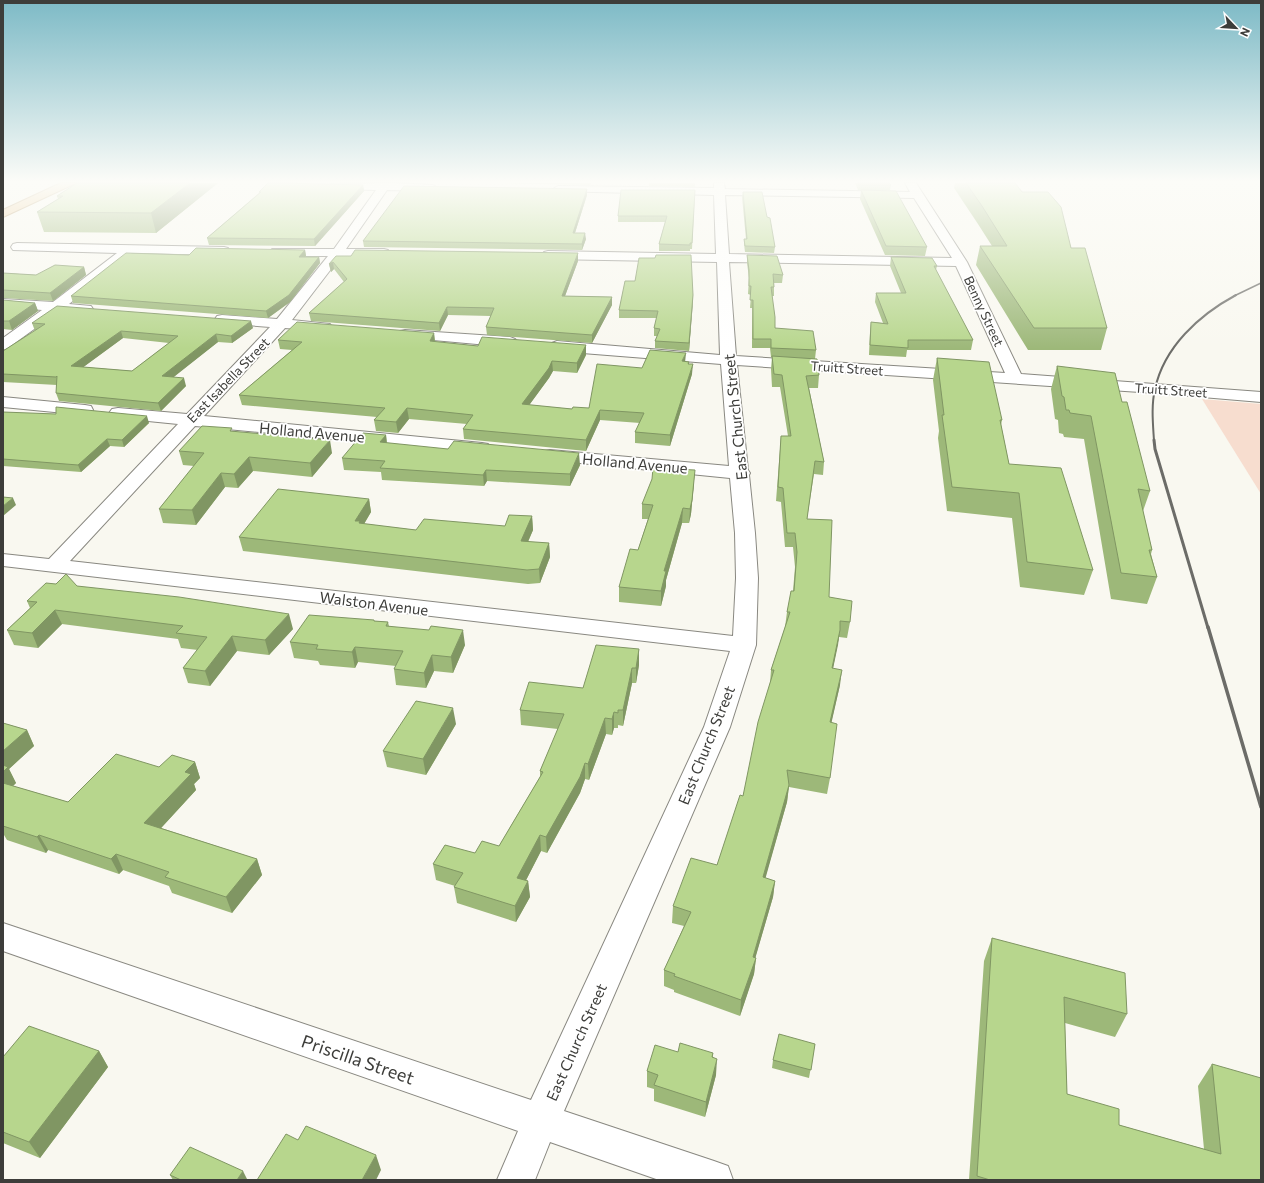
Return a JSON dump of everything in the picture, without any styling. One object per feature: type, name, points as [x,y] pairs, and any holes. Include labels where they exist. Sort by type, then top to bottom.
[{"type":"street","name":"East Isabella Street","points":[[54,566],[281,324],[348,238]]},
{"type":"street","name":"East Church Street","points":[[516,1180],[540,1122],[717,727],[744,645],[747,578],[741,473],[729,360],[722,238]]},
{"type":"street","name":"Benny Street","points":[[946,238],[961,262],[1016,380]]},
{"type":"street","points":[[17,247],[233,251]]},
{"type":"street","points":[[3,345],[56,307],[129,249]]},
{"type":"street","points":[[264,252],[396,253]]},
{"type":"street","points":[[537,254],[961,262]]},
{"type":"street","points":[[3,303],[104,310]]},
{"type":"street","points":[[207,318],[336,328]]},
{"type":"street","points":[[390,332],[523,343]]},
{"type":"street","name":"Truitt Street","points":[[546,345],[729,360],[1155,388],[1261,397]]},
{"type":"street","name":"Holland Avenue","points":[[3,402],[497,450]]},
{"type":"street","name":"Holland Avenue","points":[[536,454],[741,473]]},
{"type":"street","name":"Walston Avenue","points":[[3,560],[744,645]]},
{"type":"street","name":"Priscilla Street","points":[[3,937],[540,1122],[714,1180]]},
{"type":"shaded area","points":[[1202,399],[1261,404],[1261,494]]},
{"type":"building","points":[[229,238],[315,238],[314,239]]},
{"type":"building","points":[[365,238],[584,238],[582,244],[363,241]]},
{"type":"building","points":[[661,238],[692,238],[692,243],[690,243],[690,245],[659,244]]},
{"type":"building","points":[[773,238],[775,247],[745,246],[744,239]]},
{"type":"building","points":[[883,238],[922,238],[927,247],[886,246]]},
{"type":"building","points":[[1002,238],[1069,238],[1071,248],[1085,248],[1107,328],[1034,328],[980,246],[1007,246]]},
{"type":"building","points":[[196,248],[305,250],[299,257],[319,257],[289,295],[266,311],[71,296],[126,253],[189,255]]},
{"type":"building","points":[[355,250],[578,253],[562,296],[612,297],[592,335],[486,327],[494,308],[447,307],[439,323],[309,313],[347,279],[333,262],[329,264],[336,256],[351,256]]},
{"type":"building","points":[[656,255],[691,255],[693,295],[689,343],[655,341],[660,329],[654,328],[658,311],[619,310],[625,281],[635,281],[639,258],[655,258]]},
{"type":"building","points":[[747,255],[777,256],[783,275],[773,274],[774,287],[771,287],[775,328],[813,331],[816,350],[771,348],[771,339],[753,339],[753,300],[750,300],[751,286],[749,286]]},
{"type":"building","points":[[891,257],[932,258],[937,266],[934,266],[973,340],[908,340],[908,348],[870,345],[871,322],[888,324],[876,293],[906,293]]},
{"type":"building","points":[[55,265],[84,267],[50,293],[3,290],[3,273],[36,275]]},
{"type":"building","points":[[3,300],[35,303],[9,321],[3,321]]},
{"type":"building","points":[[57,306],[251,321],[231,336],[216,334],[162,376],[184,378],[158,403],[56,393],[57,376],[3,374],[3,351],[45,324],[32,323]],"holes":[[[121,331],[178,336],[132,371],[71,366]]]},
{"type":"building","points":[[297,322],[434,333],[430,341],[478,346],[482,337],[586,345],[577,363],[552,361],[549,368],[522,404],[572,409],[573,407],[589,408],[597,364],[642,368],[650,350],[686,353],[682,361],[689,362],[688,364],[693,364],[670,435],[635,432],[644,413],[600,410],[586,440],[463,429],[473,415],[407,408],[396,422],[374,420],[385,408],[239,395],[302,342],[278,340]]},
{"type":"building","points":[[772,356],[817,359],[819,375],[806,376],[824,462],[815,461],[807,519],[832,520],[829,597],[852,601],[850,622],[840,621],[840,630],[832,668],[842,670],[830,722],[837,724],[830,778],[787,770],[789,785],[763,877],[775,881],[753,957],[756,958],[741,1000],[674,976],[675,974],[664,970],[691,912],[673,906],[691,858],[717,865],[740,795],[743,796],[758,722],[774,670],[771,670],[790,612],[787,612],[791,591],[794,591],[797,552],[795,533],[787,533],[783,488],[778,487],[781,436],[791,436],[782,375],[774,374]]},
{"type":"building","points":[[937,358],[989,362],[1002,420],[1000,420],[1009,464],[1061,468],[1093,570],[1027,562],[1019,493],[952,487],[942,415],[944,415]]},
{"type":"building","points":[[1057,366],[1115,373],[1122,402],[1127,402],[1150,491],[1138,489],[1152,550],[1149,550],[1157,577],[1121,573],[1091,416],[1070,413],[1069,410],[1066,410]]},
{"type":"building","points":[[56,407],[147,416],[122,440],[107,439],[78,465],[3,459],[3,412],[56,414]]},
{"type":"building","points":[[202,426],[232,428],[230,431],[330,440],[310,463],[249,457],[234,474],[221,473],[192,510],[159,509],[204,453],[179,451]]},
{"type":"building","points":[[363,433],[386,435],[380,442],[448,449],[454,441],[579,453],[570,474],[486,470],[483,475],[380,468],[385,461],[342,458]]},
{"type":"building","points":[[653,468],[695,470],[690,509],[683,508],[664,571],[666,571],[661,591],[619,587],[630,549],[638,550],[653,505],[642,504],[652,479]]},
{"type":"building","points":[[278,489],[369,499],[355,521],[360,521],[359,523],[416,530],[424,519],[505,526],[509,515],[532,516],[521,541],[549,543],[539,569],[527,570],[239,537]]},
{"type":"building","points":[[3,497],[13,498],[3,506]]},
{"type":"building","points":[[66,574],[77,586],[179,597],[289,614],[265,640],[232,636],[205,671],[183,668],[207,637],[176,633],[183,626],[55,610],[32,633],[7,630],[37,602],[27,601],[46,583],[56,584]]},
{"type":"building","points":[[309,615],[388,622],[386,626],[429,630],[431,626],[463,630],[451,657],[432,655],[424,673],[394,669],[403,651],[355,647],[352,652],[316,649],[318,645],[290,642]]},
{"type":"building","points":[[596,645],[639,649],[636,668],[632,668],[623,710],[618,710],[618,713],[614,712],[612,719],[605,718],[588,764],[585,763],[580,777],[546,837],[540,835],[517,878],[528,881],[515,906],[454,887],[463,873],[433,864],[445,845],[475,853],[482,841],[499,846],[543,772],[540,771],[564,714],[520,710],[529,682],[583,688]]},
{"type":"building","points":[[416,701],[453,708],[423,759],[383,751]]},
{"type":"building","points":[[3,723],[27,730],[3,751]]},
{"type":"building","points":[[116,754],[159,767],[172,755],[195,762],[185,772],[191,774],[144,823],[257,859],[226,897],[165,877],[169,872],[116,854],[111,859],[39,835],[37,837],[3,826],[3,783],[68,802]]},
{"type":"building","points":[[3,765],[8,767],[3,772]]},
{"type":"building","points":[[992,938],[1125,973],[1127,1014],[1064,997],[1067,1094],[1119,1109],[1119,1125],[1221,1154],[1212,1064],[1261,1078],[1261,1180],[990,1180],[977,1176]]},
{"type":"building","points":[[29,1026],[99,1051],[29,1142],[3,1132],[3,1057]]},
{"type":"building","points":[[779,1034],[815,1044],[811,1070],[773,1060]]},
{"type":"building","points":[[680,1043],[713,1053],[712,1057],[717,1059],[706,1102],[654,1085],[658,1075],[647,1071],[655,1045],[678,1052]]},
{"type":"building","points":[[306,1126],[376,1155],[362,1180],[257,1180],[286,1134],[298,1140]]},
{"type":"building","points":[[190,1147],[243,1171],[237,1180],[181,1180],[170,1175]]},
{"type":"railway","points":[[1236,295],[1261,283]]},
{"type":"railway","points":[[1154,441],[1154,395],[1166,359],[1196,322],[1236,295]]},
{"type":"railway","points":[[1154,440],[1155,449],[1208,628]]},
{"type":"railway","points":[[1208,627],[1261,807]]}]
